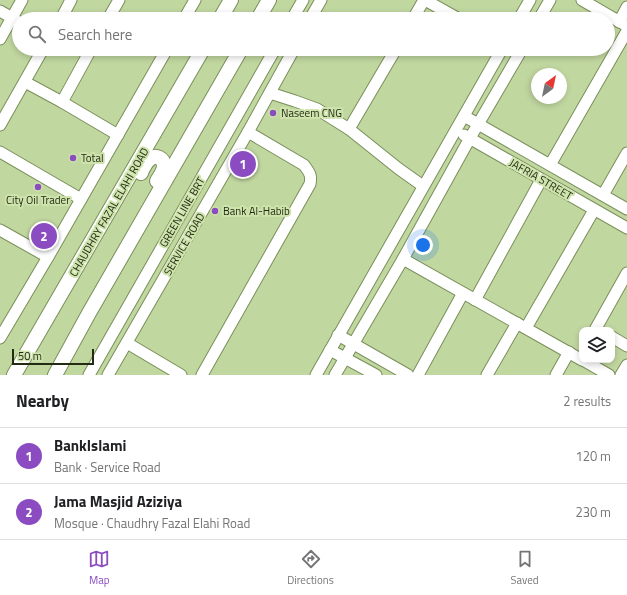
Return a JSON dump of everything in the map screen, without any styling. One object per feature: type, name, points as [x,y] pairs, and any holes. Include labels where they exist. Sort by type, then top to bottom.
[{"type":"main road","points":[[224,12],[231,0]]},
{"type":"main road","points":[[262,12],[269,0]]},
{"type":"main road","name":"CHAUDHRY FAZAL ELAHI ROAD","points":[[14,375],[199,56]]},
{"type":"main road","points":[[55,375],[237,56]]},
{"type":"main road","points":[[62,293],[88,265],[148,160],[153,157],[161,159],[164,164],[162,172],[103,276],[89,313]]},
{"type":"street","points":[[18,12],[22,0]]},
{"type":"street","points":[[65,12],[71,0]]},
{"type":"street","points":[[112,12],[119,0]]},
{"type":"street","points":[[188,12],[194,0]]},
{"type":"street","points":[[296,12],[303,0]]},
{"type":"street","points":[[314,12],[321,0]]},
{"type":"street","points":[[417,12],[425,0],[446,12]]},
{"type":"street","points":[[523,12],[530,0]]},
{"type":"street","points":[[543,12],[550,0]]},
{"type":"street","points":[[582,0],[602,12]]},
{"type":"street","points":[[623,24],[627,7]]},
{"type":"street","points":[[0,11],[12,18]]},
{"type":"street","points":[[0,39],[12,24]]},
{"type":"street","points":[[615,52],[627,31]]},
{"type":"street","points":[[0,125],[40,56]]},
{"type":"street","points":[[62,102],[88,56]]},
{"type":"street","points":[[0,338],[48,258],[163,56]]},
{"type":"street","name":"GREEN LINE BRT","points":[[89,375],[271,56]]},
{"type":"street","name":"SERVICE ROAD","points":[[108,375],[290,56]]},
{"type":"street","points":[[349,129],[392,56]]},
{"type":"street","points":[[316,375],[498,56]]},
{"type":"street","points":[[335,375],[403,259],[470,138],[518,56]]},
{"type":"street","points":[[550,165],[613,56]]},
{"type":"street","points":[[25,82],[118,135]]},
{"type":"street","points":[[270,93],[317,109],[349,129],[423,186]]},
{"type":"street","name":"JAFRIA STREET","points":[[464,116],[627,209]]},
{"type":"street","name":"JAFRIA STREET","points":[[455,130],[627,228]]},
{"type":"street","points":[[202,375],[312,178],[310,172],[304,165],[248,132]]},
{"type":"street","points":[[0,152],[81,199]]},
{"type":"street","points":[[603,195],[627,153]]},
{"type":"street","points":[[475,300],[541,180]]},
{"type":"street","points":[[487,375],[522,326],[594,210]]},
{"type":"street","points":[[0,230],[48,258]]},
{"type":"street","points":[[403,259],[522,326],[579,356],[556,375]]},
{"type":"street","points":[[599,327],[627,273]]},
{"type":"street","points":[[418,375],[463,292]]},
{"type":"street","points":[[338,335],[408,375]]},
{"type":"street","points":[[615,339],[627,346]]},
{"type":"street","points":[[127,343],[181,375]]},
{"type":"street","points":[[330,350],[376,375]]},
{"type":"street","points":[[590,363],[609,375]]},
{"type":"street","points":[[621,375],[627,365]]},
{"type":"place","name":"Naseem CNG","points":[[273,113]]},
{"type":"place","name":"Total","points":[[73,158]]},
{"type":"place","name":"BankIslami","points":[[243,164]]},
{"type":"place","name":"City Oil Trader","points":[[38,187]]},
{"type":"place","name":"Bank Al-Habib","points":[[215,211]]},
{"type":"place","name":"Jama Masjid Aziziya","points":[[44,236]]}]
